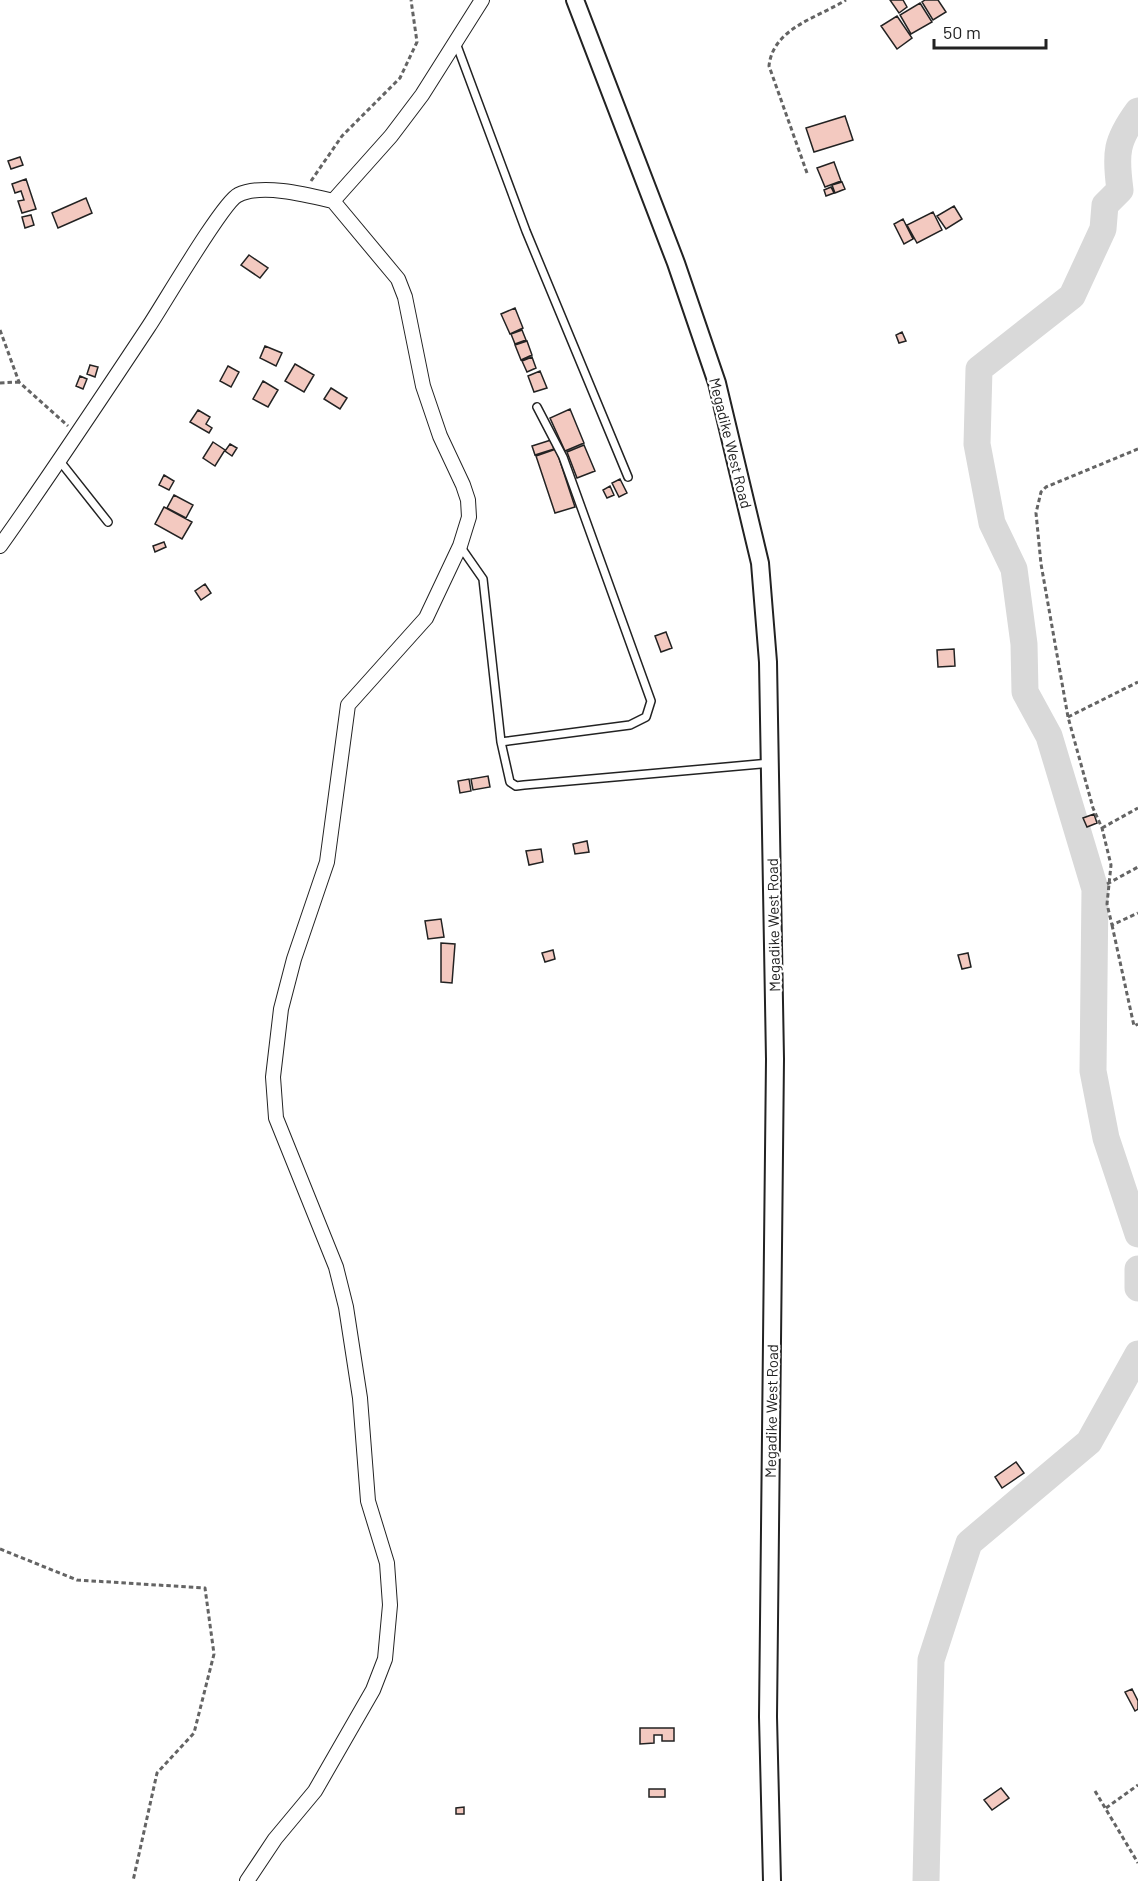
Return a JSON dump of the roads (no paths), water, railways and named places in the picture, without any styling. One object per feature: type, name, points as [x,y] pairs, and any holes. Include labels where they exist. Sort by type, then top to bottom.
[{"type":"street","points":[[333,201],[392,136],[456,43],[482,0]]},
{"type":"street","name":"Megadike West Road","points":[[575,0],[676,263],[717,383],[760,563],[768,662],[775,1059],[768,1705],[772,1881]]},
{"type":"street","points":[[0,546],[148,327],[215,221],[237,195],[259,191],[295,192],[333,201],[398,279],[405,297],[423,386],[440,436],[468,500],[469,517],[460,546],[426,618],[348,705],[327,862],[297,948],[281,1009],[273,1077],[276,1118],[336,1267],[346,1307],[360,1398],[368,1502],[387,1563],[390,1605],[385,1659],[373,1689],[315,1791],[275,1839],[247,1881]]},
{"type":"lane","points":[[456,43],[526,231],[628,477]]},
{"type":"lane","points":[[501,742],[630,725],[646,717],[651,701],[564,457],[537,407]]},
{"type":"lane","points":[[58,460],[108,522]]},
{"type":"lane","points":[[460,546],[483,579],[501,742],[510,782],[516,786],[771,763]]},
{"type":"waterway","points":[[1138,111],[1121,139],[1118,157],[1120,190],[1105,205],[1103,229],[1072,296],[979,369],[977,444],[992,523],[1014,569],[1024,644],[1025,692],[1049,736],[1095,889],[1093,1071],[1106,1138],[1138,1234]]},
{"type":"waterway","points":[[1138,1269],[1138,1288]]},
{"type":"waterway","points":[[926,1881],[931,1660],[969,1543],[1089,1442],[1138,1354]]}]
